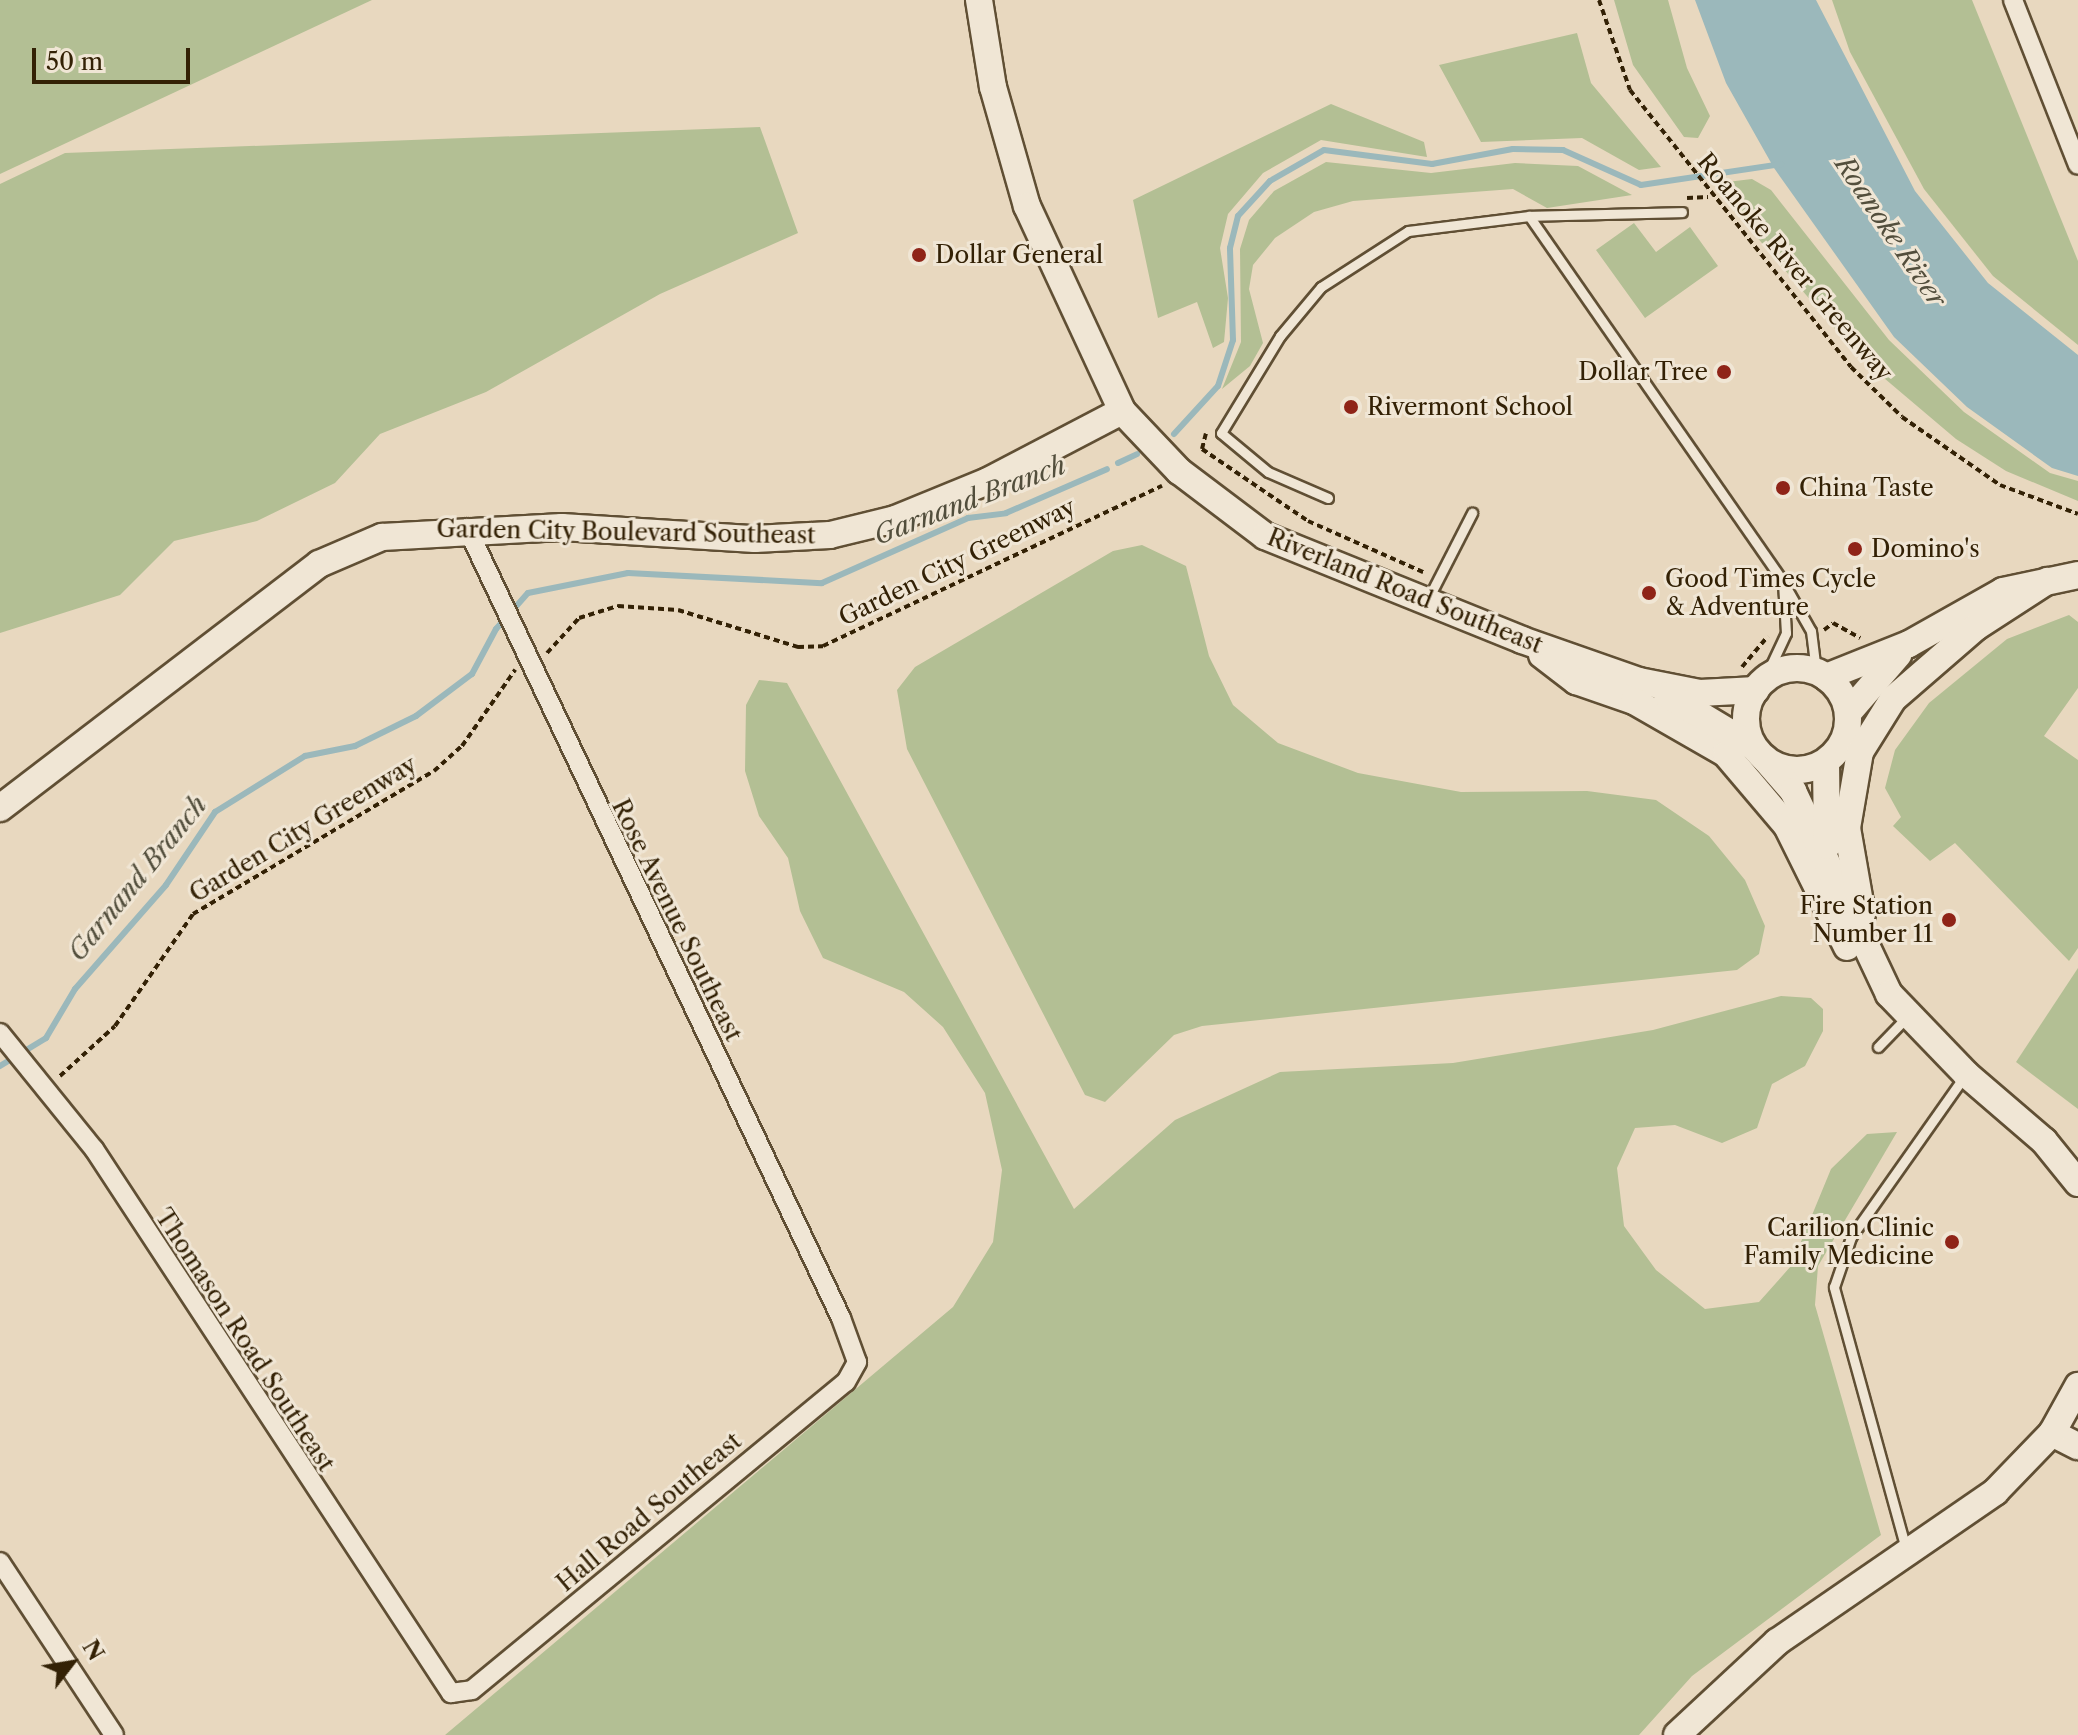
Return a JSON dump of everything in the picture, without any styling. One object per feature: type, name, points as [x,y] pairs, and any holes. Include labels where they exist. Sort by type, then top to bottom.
[{"type":"main road","name":"Riverland Road Southeast","points":[[979,0],[993,87],[1027,206],[1122,411],[1179,471],[1265,536],[1432,590],[1522,640],[1639,681],[1700,693],[1760,685]]},
{"type":"main road","name":"Garden City Boulevard Southeast","points":[[0,808],[319,564],[382,537],[467,528],[755,539],[830,535],[895,519],[988,481],[1122,411]]},
{"type":"main road","points":[[1909,644],[1848,713],[1842,745],[1826,762],[1785,769],[1760,753],[1746,718],[1760,685],[1794,668],[1821,674],[1909,644],[2003,591],[2078,575]]},
{"type":"main road","points":[[1872,960],[1847,828],[1860,752],[1893,699],[1976,627],[2047,581]]},
{"type":"main road","points":[[1522,640],[1576,681],[1634,701],[1726,754],[1787,826],[1853,958],[1889,994]]},
{"type":"main road","points":[[1821,674],[1848,713]]},
{"type":"main road","name":"Riverland Road Southeast","points":[[1639,681],[1760,753],[1793,791],[1889,994],[1966,1074],[2044,1141],[2078,1183]]},
{"type":"main road","name":"Riverland Road Southeast","points":[[1826,762],[1828,861]]},
{"type":"main road","points":[[1677,1735],[1777,1642],[1995,1492],[2052,1433],[2078,1386]]},
{"type":"main road","points":[[2052,1433],[2078,1446]]},
{"type":"street","points":[[2013,0],[2078,165]]},
{"type":"street","name":"Rose Avenue Southeast","points":[[467,528],[493,590],[847,1332]]},
{"type":"street","name":"Thomason Road Southeast","points":[[0,1033],[42,1092],[94,1149],[438,1681]]},
{"type":"street","name":"Hall Road Southeast","points":[[438,1681],[451,1693],[472,1690],[846,1382],[857,1362],[847,1332]]},
{"type":"street","points":[[0,1562],[114,1735]]},
{"type":"lane","points":[[1328,498],[1268,472],[1221,433],[1280,336],[1321,287],[1408,231],[1529,216],[1682,212]]},
{"type":"lane","points":[[1529,216],[1783,582],[1811,631],[1821,674]]},
{"type":"lane","points":[[1432,590],[1472,513]]},
{"type":"lane","points":[[1760,685],[1786,633],[1783,582]]},
{"type":"lane","points":[[1878,1047],[1909,1016]]},
{"type":"lane","points":[[1906,1551],[1834,1287],[1851,1237],[1966,1074]]},
{"type":"path","name":"Roanoke River Greenway","points":[[1599,0],[1620,73],[1662,136],[1708,197],[1902,417],[2000,485],[2078,514]]},
{"type":"path","points":[[1202,449],[1308,521],[1432,590]]},
{"type":"path","name":"Garden City Greenway","points":[[541,656],[579,618],[618,606],[678,610],[798,647],[823,646],[1166,482]]},
{"type":"path","points":[[1811,631],[1833,623],[1855,638],[1870,638]]},
{"type":"path","points":[[1736,672],[1766,635],[1786,633]]},
{"type":"path","name":"Garden City Greenway","points":[[42,1092],[115,1026],[193,914],[434,771],[462,746],[506,675],[518,668]]},
{"type":"green space","points":[[0,0],[372,0],[0,174]]},
{"type":"green space","points":[[1614,0],[1668,0],[1687,68],[1710,116],[1698,138],[1684,137],[1633,65]]},
{"type":"green space","points":[[1832,0],[1972,0],[2078,261],[2078,345],[1993,276],[1924,189],[1850,52]]},
{"type":"green space","points":[[1577,33],[1591,83],[1661,167],[1639,170],[1582,138],[1481,142],[1439,65]]},
{"type":"green space","points":[[1331,104],[1424,142],[1427,157],[1321,140],[1263,173],[1228,214],[1220,248],[1228,298],[1224,342],[1213,348],[1197,302],[1158,318],[1133,200]]},
{"type":"green space","points":[[760,127],[798,233],[660,294],[486,392],[380,434],[335,483],[257,521],[174,541],[120,595],[0,633],[0,184],[65,153]]},
{"type":"green space","points":[[1326,162],[1431,173],[1515,163],[1578,166],[1632,195],[1547,208],[1513,189],[1353,201],[1314,212],[1275,238],[1253,265],[1249,289],[1263,343],[1250,366],[1222,389],[1241,342],[1240,249],[1249,220],[1274,191]]},
{"type":"green space","points":[[1752,179],[1771,190],[1889,340],[1964,412],[2050,473],[2078,481],[2078,501],[2006,471],[1956,439],[1858,356],[1721,195],[1727,182]]},
{"type":"green space","points":[[1634,223],[1656,252],[1690,227],[1718,266],[1645,318],[1596,250]]},
{"type":"green space","points":[[1142,545],[1186,566],[1209,656],[1233,705],[1278,743],[1358,773],[1461,792],[1587,791],[1656,800],[1709,836],[1745,880],[1765,926],[1759,954],[1737,970],[1202,1026],[1174,1035],[1105,1102],[1085,1095],[907,749],[897,690],[915,667],[1113,551]]},
{"type":"green space","points":[[2069,615],[2078,622],[2078,688],[2044,736],[2078,760],[2078,948],[2069,961],[1955,843],[1930,861],[1893,826],[1901,817],[1885,788],[1895,750],[1929,703],[2007,639]]},
{"type":"green space","points":[[759,680],[787,683],[1074,1209],[1175,1120],[1280,1072],[1453,1063],[1653,1030],[1781,996],[1811,998],[1823,1009],[1823,1031],[1805,1066],[1772,1084],[1757,1128],[1722,1143],[1675,1125],[1635,1128],[1617,1168],[1624,1226],[1656,1270],[1705,1309],[1759,1302],[1791,1266],[1831,1169],[1867,1134],[1897,1132],[1818,1266],[1815,1305],[1881,1535],[1692,1676],[1639,1735],[445,1735],[953,1307],[993,1242],[1002,1170],[985,1093],[943,1027],[904,992],[823,958],[800,911],[788,858],[759,816],[745,771],[746,705]]},
{"type":"green space","points":[[2078,968],[2078,1109],[2016,1062]]},
{"type":"water","name":"Roanoke River","points":[[1695,0],[1816,0],[1915,191],[1988,283],[2078,355],[2078,476],[2052,468],[1967,407],[1894,337],[1774,168],[1726,83]]},
{"type":"waterway","name":"Garnand Branch","points":[[1174,434],[1218,386],[1233,340],[1230,248],[1238,216],[1270,181],[1324,150],[1432,164],[1513,149],[1563,150],[1641,185],[1781,164]]},
{"type":"waterway","name":"Garnand Branch","points":[[1118,463],[1137,454]]},
{"type":"waterway","name":"Garnand Branch","points":[[0,1066],[46,1038],[75,989],[166,885],[215,812],[305,756],[355,746],[416,716],[472,674],[496,629],[528,593],[628,573],[822,583],[968,518],[1006,513],[1107,469]]},
{"type":"place","name":"Dollar General","points":[[919,255]]},
{"type":"place","name":"Dollar Tree","points":[[1724,372]]},
{"type":"place","name":"Rivermont School","points":[[1351,407]]},
{"type":"place","name":"China Taste","points":[[1783,488]]},
{"type":"place","name":"Domino's","points":[[1855,549]]},
{"type":"place","name":"Good Times Cycle & Adventure","points":[[1649,593]]},
{"type":"place","name":"Fire Station Number 11","points":[[1949,920]]},
{"type":"place","name":"Carilion Clinic Family Medicine","points":[[1952,1242]]}]
